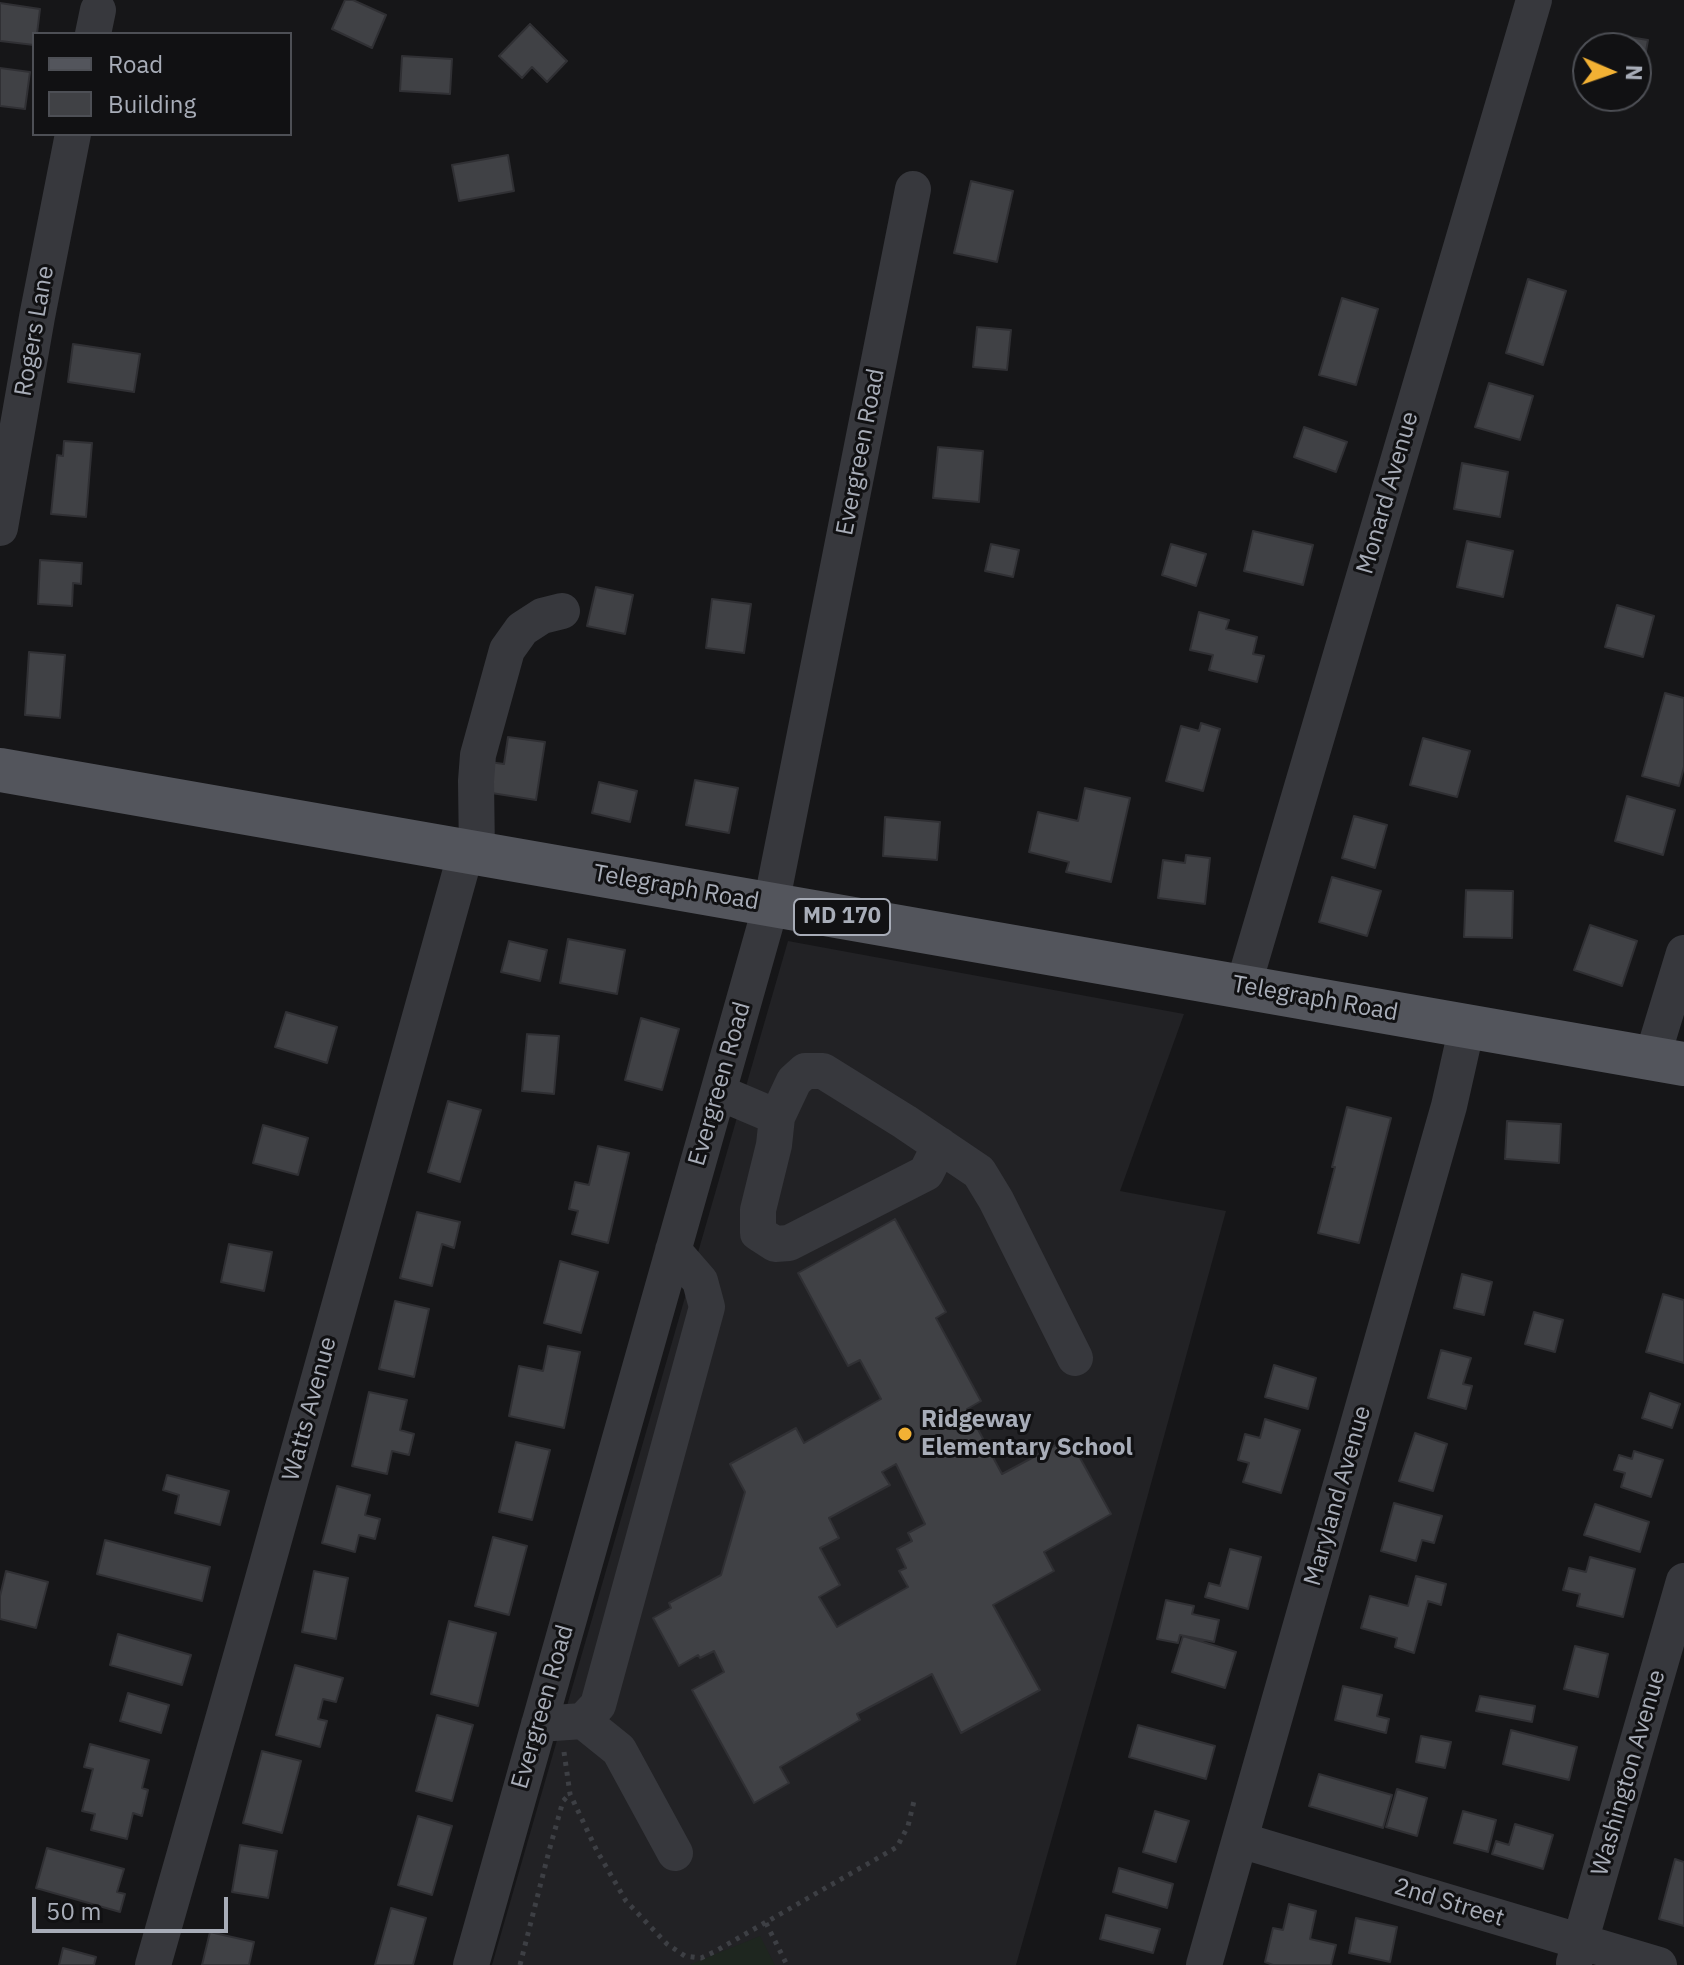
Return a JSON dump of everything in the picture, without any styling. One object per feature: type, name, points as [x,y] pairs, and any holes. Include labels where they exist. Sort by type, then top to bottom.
[{"type":"main road","name":"Telegraph Road","points":[[0,770],[1668,1061]]},
{"type":"street","name":"Monard Avenue","points":[[1243,987],[1534,0]]},
{"type":"street","name":"Rogers Lane","points":[[0,528],[73,136]]},
{"type":"street","name":"Evergreen Road","points":[[471,1965],[562,1731],[673,1250],[771,905],[913,189]]},
{"type":"street","name":"Watts Avenue","points":[[153,1965],[472,853],[478,755],[507,650],[522,629],[542,616],[562,611]]},
{"type":"street","points":[[1668,1061],[1684,953]]},
{"type":"street","name":"Maryland Avenue","points":[[1204,1965],[1445,1121],[1467,1026]]},
{"type":"street","points":[[940,1145],[926,1173],[789,1243],[775,1244],[758,1233],[758,1210],[774,1145],[777,1117],[794,1081],[805,1071],[823,1071],[940,1145],[979,1172],[1075,1358]]},
{"type":"street","points":[[718,1092],[777,1117]]},
{"type":"street","points":[[562,1731],[598,1705],[707,1307],[700,1281],[673,1250]]},
{"type":"street","name":"Washington Avenue","points":[[1577,1954],[1684,1581]]},
{"type":"street","points":[[562,1731],[619,1750],[675,1853]]},
{"type":"street","name":"2nd Street","points":[[1240,1840],[1577,1954],[1659,1965]]},
{"type":"path","points":[[562,1731],[570,1794],[597,1851],[626,1901],[667,1944],[685,1956],[701,1958],[897,1847],[908,1826],[914,1801]]},
{"type":"path","points":[[520,1965],[563,1801],[570,1794]]},
{"type":"path","points":[[766,1923],[787,1965]]},
{"type":"shaded area","name":"Ridgeway Elementary School","points":[[788,941],[1184,1014],[1120,1191],[1226,1211],[1016,1965],[492,1965]]},
{"type":"shaded area","points":[[760,1936],[775,1965],[689,1965]]},
{"type":"building","points":[[345,0],[353,0],[386,15],[372,48],[332,29]]},
{"type":"building","points":[[0,3],[40,9],[37,32],[32,32],[32,45],[0,41]]},
{"type":"building","points":[[530,24],[567,61],[547,82],[532,67],[522,78],[499,56]]},
{"type":"building","points":[[402,56],[452,59],[450,94],[400,91]]},
{"type":"building","points":[[0,68],[30,72],[25,109],[0,106]]},
{"type":"building","points":[[508,155],[514,191],[459,201],[452,165]]},
{"type":"building","points":[[971,181],[1013,191],[997,262],[954,253]]},
{"type":"building","points":[[1528,279],[1566,291],[1543,365],[1506,353]]},
{"type":"building","points":[[1342,298],[1378,309],[1356,385],[1319,375]]},
{"type":"building","points":[[977,327],[1011,330],[1007,370],[973,367]]},
{"type":"building","points":[[73,344],[140,354],[134,392],[68,382]]},
{"type":"building","points":[[1489,383],[1533,396],[1520,440],[1475,427]]},
{"type":"building","points":[[1304,427],[1347,442],[1336,472],[1294,457]]},
{"type":"building","points":[[64,441],[92,443],[86,517],[51,514],[57,455],[63,456]]},
{"type":"building","points":[[938,447],[983,451],[979,502],[933,498]]},
{"type":"building","points":[[1462,463],[1508,472],[1500,517],[1454,509]]},
{"type":"building","points":[[1253,531],[1313,545],[1303,585],[1244,571]]},
{"type":"building","points":[[1467,541],[1513,551],[1503,597],[1457,587]]},
{"type":"building","points":[[991,544],[1019,550],[1013,577],[985,571]]},
{"type":"building","points":[[1171,544],[1206,554],[1196,586],[1162,575]]},
{"type":"building","points":[[40,560],[82,563],[81,584],[73,583],[72,606],[38,604]]},
{"type":"building","points":[[596,587],[633,595],[625,634],[587,626]]},
{"type":"building","points":[[712,599],[751,604],[744,653],[706,648]]},
{"type":"building","points":[[1617,605],[1654,616],[1643,657],[1605,647]]},
{"type":"building","points":[[1199,612],[1229,620],[1226,629],[1257,637],[1253,654],[1264,656],[1257,682],[1209,670],[1213,655],[1190,650]]},
{"type":"building","points":[[29,652],[65,655],[60,718],[25,715]]},
{"type":"building","points":[[1665,693],[1684,698],[1684,767],[1679,786],[1642,776]]},
{"type":"building","points":[[1201,723],[1220,729],[1203,791],[1166,781],[1181,726],[1199,731]]},
{"type":"building","points":[[508,737],[545,742],[536,800],[485,792],[489,762],[504,764]]},
{"type":"building","points":[[1423,738],[1470,751],[1457,797],[1410,785]]},
{"type":"building","points":[[695,780],[738,788],[729,833],[686,825]]},
{"type":"building","points":[[599,782],[637,791],[630,822],[592,813]]},
{"type":"building","points":[[1085,788],[1130,798],[1111,882],[1066,872],[1069,862],[1029,852],[1038,812],[1078,821]]},
{"type":"building","points":[[1627,796],[1675,810],[1663,855],[1615,841]]},
{"type":"building","points":[[1354,816],[1387,825],[1375,868],[1342,858]]},
{"type":"building","points":[[885,817],[940,822],[937,860],[883,856]]},
{"type":"building","points":[[1186,855],[1210,858],[1205,904],[1158,898],[1163,860],[1185,863]]},
{"type":"building","points":[[1332,877],[1381,891],[1367,936],[1319,922]]},
{"type":"building","points":[[1466,890],[1513,891],[1512,938],[1464,937]]},
{"type":"building","points":[[1590,925],[1637,941],[1622,986],[1574,970]]},
{"type":"building","points":[[568,939],[625,950],[617,994],[560,983]]},
{"type":"building","points":[[509,941],[547,950],[540,981],[501,972]]},
{"type":"building","points":[[286,1012],[337,1027],[327,1063],[275,1047]]},
{"type":"building","points":[[641,1018],[679,1029],[662,1090],[625,1080]]},
{"type":"building","points":[[527,1034],[559,1036],[554,1094],[522,1091]]},
{"type":"building","points":[[448,1101],[481,1110],[460,1182],[428,1172]]},
{"type":"building","points":[[1347,1107],[1391,1118],[1359,1243],[1318,1233]]},
{"type":"building","points":[[1507,1121],[1561,1124],[1559,1163],[1505,1159]]},
{"type":"building","points":[[263,1125],[308,1138],[298,1175],[253,1163]]},
{"type":"building","points":[[598,1146],[629,1153],[608,1243],[572,1234],[578,1211],[569,1209],[575,1182],[589,1185]]},
{"type":"building","points":[[417,1212],[460,1222],[454,1248],[442,1244],[432,1286],[400,1278]]},
{"type":"building","points":[[895,1219],[946,1312],[936,1318],[981,1401],[967,1409],[1002,1474],[1069,1438],[1111,1514],[1044,1552],[1054,1571],[993,1605],[1040,1690],[961,1733],[932,1674],[857,1714],[860,1720],[780,1767],[789,1783],[754,1803],[692,1690],[724,1672],[714,1651],[700,1658],[698,1655],[679,1666],[653,1618],[671,1608],[669,1603],[721,1575],[745,1492],[730,1464],[796,1428],[804,1443],[881,1399],[860,1360],[848,1366],[798,1273]],"holes":[[[896,1464],[925,1524],[908,1533],[912,1541],[897,1549],[906,1568],[899,1571],[908,1587],[837,1627],[819,1597],[840,1585],[820,1548],[839,1538],[829,1518],[890,1485],[882,1472]]]},
{"type":"building","points":[[229,1244],[272,1252],[264,1291],[221,1282]]},
{"type":"building","points":[[560,1261],[598,1272],[581,1333],[544,1323]]},
{"type":"building","points":[[1462,1274],[1492,1282],[1484,1315],[1454,1308]]},
{"type":"building","points":[[1663,1294],[1684,1300],[1684,1363],[1646,1352]]},
{"type":"building","points":[[395,1301],[429,1309],[414,1377],[379,1369]]},
{"type":"building","points":[[1534,1312],[1563,1320],[1555,1352],[1525,1344]]},
{"type":"building","points":[[548,1346],[580,1352],[564,1428],[509,1416],[519,1366],[543,1371]]},
{"type":"building","points":[[1441,1350],[1471,1358],[1463,1384],[1472,1386],[1466,1409],[1428,1398]]},
{"type":"building","points":[[1274,1365],[1316,1378],[1308,1409],[1265,1397]]},
{"type":"building","points":[[369,1392],[407,1400],[400,1430],[414,1434],[409,1455],[392,1451],[387,1474],[352,1466]]},
{"type":"building","points":[[1650,1393],[1680,1404],[1672,1428],[1642,1418]]},
{"type":"building","points":[[1265,1419],[1300,1430],[1281,1493],[1243,1482],[1249,1463],[1238,1460],[1245,1434],[1260,1438]]},
{"type":"building","points":[[1415,1433],[1447,1444],[1433,1491],[1399,1481]]},
{"type":"building","points":[[516,1442],[550,1450],[532,1520],[499,1512]]},
{"type":"building","points":[[1634,1451],[1663,1460],[1651,1497],[1621,1487],[1625,1473],[1614,1470],[1619,1455],[1632,1459]]},
{"type":"building","points":[[167,1475],[229,1491],[220,1525],[175,1513],[179,1495],[163,1490]]},
{"type":"building","points":[[337,1486],[370,1495],[365,1515],[380,1519],[375,1539],[359,1535],[355,1552],[322,1543]]},
{"type":"building","points":[[1394,1503],[1442,1516],[1434,1543],[1422,1540],[1416,1561],[1381,1551]]},
{"type":"building","points":[[1595,1504],[1649,1522],[1640,1552],[1584,1535]]},
{"type":"building","points":[[493,1537],[527,1546],[509,1615],[475,1606]]},
{"type":"building","points":[[105,1540],[210,1567],[202,1601],[97,1574]]},
{"type":"building","points":[[1230,1549],[1261,1557],[1248,1609],[1205,1597],[1209,1583],[1220,1586]]},
{"type":"building","points":[[1590,1557],[1635,1569],[1623,1617],[1577,1606],[1580,1594],[1563,1590],[1569,1568],[1586,1572]]},
{"type":"building","points":[[6,1571],[48,1582],[36,1628],[0,1619],[0,1596]]},
{"type":"building","points":[[314,1571],[348,1578],[336,1639],[302,1632]]},
{"type":"building","points":[[1416,1576],[1446,1584],[1441,1605],[1428,1601],[1414,1653],[1395,1647],[1397,1638],[1361,1628],[1370,1596],[1408,1606]]},
{"type":"building","points":[[1166,1600],[1194,1606],[1192,1614],[1219,1620],[1214,1642],[1180,1635],[1178,1643],[1157,1639]]},
{"type":"building","points":[[449,1621],[496,1633],[478,1706],[431,1694]]},
{"type":"building","points":[[118,1634],[191,1655],[182,1685],[110,1665]]},
{"type":"building","points":[[1183,1636],[1236,1652],[1225,1688],[1172,1672]]},
{"type":"building","points":[[1575,1646],[1608,1654],[1598,1697],[1564,1689]]},
{"type":"building","points":[[295,1665],[343,1678],[336,1702],[323,1699],[318,1719],[327,1721],[320,1747],[276,1735]]},
{"type":"building","points":[[1343,1686],[1382,1695],[1377,1716],[1389,1719],[1386,1733],[1335,1720]]},
{"type":"building","points":[[128,1693],[169,1705],[161,1733],[120,1721]]},
{"type":"building","points":[[1480,1696],[1535,1706],[1532,1722],[1476,1711]]},
{"type":"building","points":[[437,1715],[473,1725],[452,1801],[416,1791]]},
{"type":"building","points":[[1138,1725],[1215,1746],[1206,1779],[1129,1757]]},
{"type":"building","points":[[1511,1730],[1577,1747],[1569,1780],[1503,1764]]},
{"type":"building","points":[[1421,1736],[1451,1742],[1445,1768],[1416,1762]]},
{"type":"building","points":[[90,1744],[149,1760],[142,1788],[148,1790],[142,1816],[133,1813],[127,1839],[91,1830],[95,1814],[82,1811],[93,1769],[84,1767]]},
{"type":"building","points":[[262,1751],[301,1761],[282,1833],[243,1823]]},
{"type":"building","points":[[1319,1774],[1392,1795],[1383,1828],[1309,1806]]},
{"type":"building","points":[[1397,1789],[1427,1798],[1417,1836],[1386,1827]]},
{"type":"building","points":[[1155,1811],[1189,1821],[1176,1862],[1143,1852]]},
{"type":"building","points":[[1463,1811],[1496,1820],[1488,1852],[1454,1843]]},
{"type":"building","points":[[418,1816],[452,1826],[432,1895],[398,1885]]},
{"type":"building","points":[[1515,1824],[1553,1835],[1543,1869],[1492,1854],[1496,1841],[1509,1845]]},
{"type":"building","points":[[240,1845],[277,1851],[268,1898],[232,1892]]},
{"type":"building","points":[[47,1848],[124,1869],[117,1892],[125,1894],[120,1912],[36,1888]]},
{"type":"building","points":[[1675,1859],[1684,1862],[1684,1926],[1659,1919]]},
{"type":"building","points":[[1119,1868],[1173,1884],[1167,1908],[1113,1892]]},
{"type":"building","points":[[1289,1904],[1316,1911],[1310,1939],[1336,1945],[1331,1965],[1273,1965],[1265,1962],[1273,1928],[1283,1930]]},
{"type":"building","points":[[391,1908],[426,1918],[413,1965],[375,1965]]},
{"type":"building","points":[[1106,1915],[1160,1929],[1153,1953],[1100,1939]]},
{"type":"building","points":[[1356,1918],[1397,1927],[1390,1962],[1349,1953]]},
{"type":"building","points":[[210,1932],[254,1942],[249,1965],[202,1965]]},
{"type":"building","points":[[63,1948],[96,1957],[94,1965],[59,1965]]},
{"type":"place","name":"Ridgeway Elementary School","points":[[905,1434]]}]
